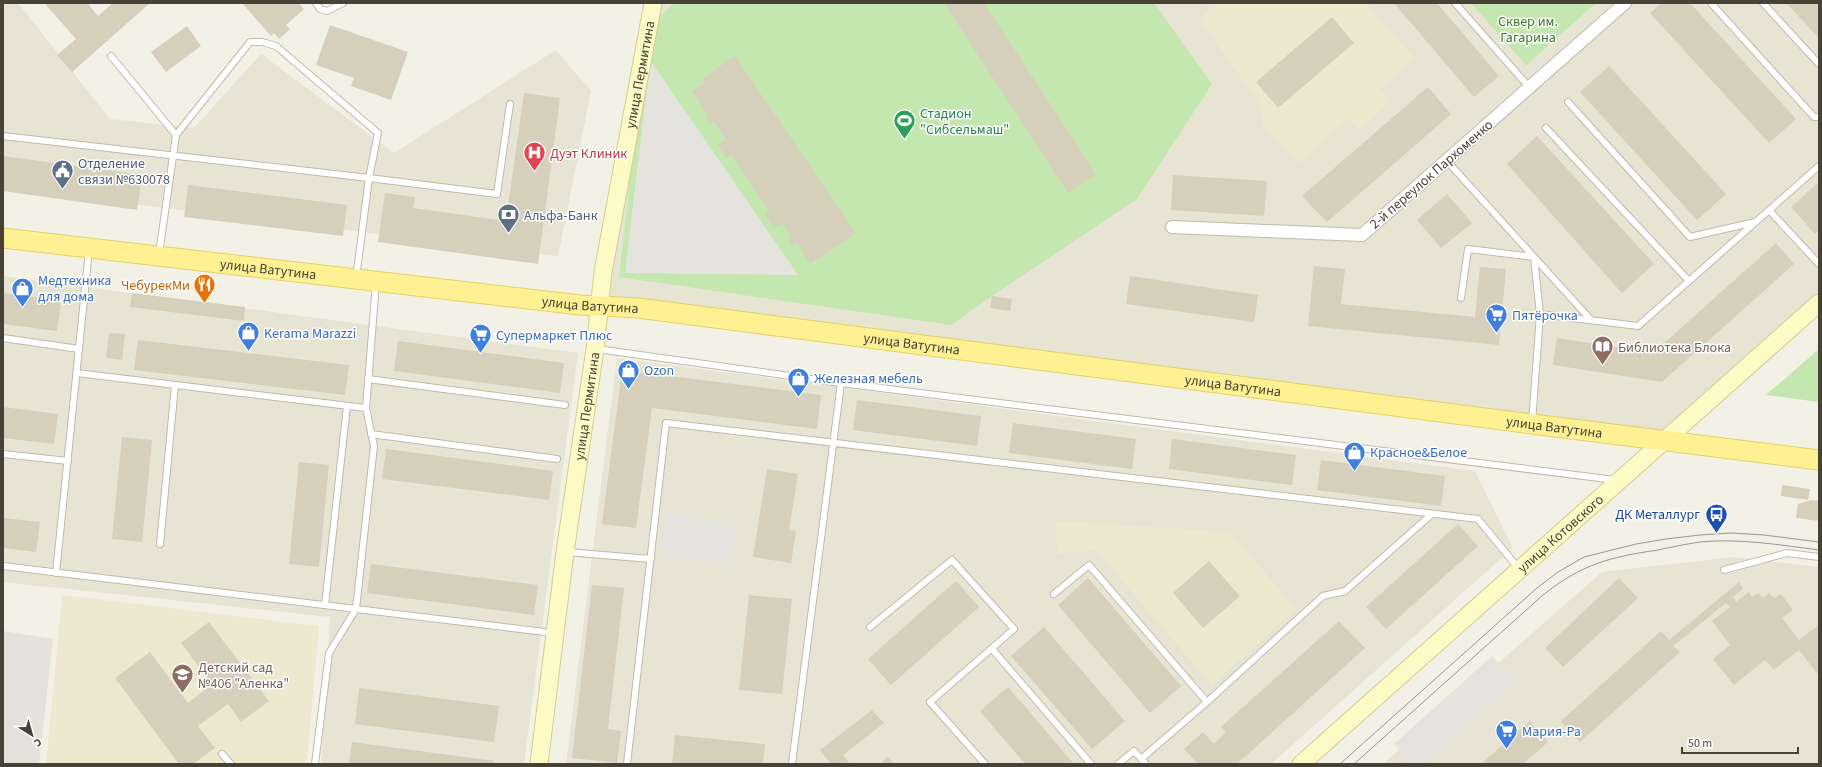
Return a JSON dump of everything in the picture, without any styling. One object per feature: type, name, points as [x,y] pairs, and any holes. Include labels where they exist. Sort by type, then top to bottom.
[{"type":"main road","name":"улица Ватутина","points":[[3,238],[600,306],[638,308],[1819,460]]},
{"type":"street","name":"улица Пермитина","points":[[539,764],[565,552],[595,349],[603,272],[653,3]]},
{"type":"street","name":"2-й переулок Пархоменко","points":[[1172,227],[1362,235],[1625,3]]},
{"type":"street","name":"улица Котовского","points":[[1301,764],[1521,570],[1819,303]]},
{"type":"lane","points":[[316,3],[320,10],[327,11],[343,3]]},
{"type":"lane","points":[[1455,3],[1530,88]]},
{"type":"lane","points":[[1711,3],[1814,117],[1819,117]]},
{"type":"lane","points":[[1763,3],[1819,64]]},
{"type":"lane","points":[[159,256],[176,134],[250,42],[262,42],[276,46],[378,133],[369,178],[356,279]]},
{"type":"lane","points":[[111,56],[176,134]]},
{"type":"lane","points":[[1568,102],[1690,237],[1756,221]]},
{"type":"lane","points":[[3,136],[497,194],[510,104]]},
{"type":"lane","points":[[1546,128],[1689,281]]},
{"type":"lane","points":[[1447,161],[1591,320]]},
{"type":"lane","points":[[1540,314],[1638,326],[1819,166]]},
{"type":"lane","points":[[1769,210],[1819,264]]},
{"type":"lane","points":[[56,573],[90,248]]},
{"type":"lane","points":[[1461,298],[1468,249],[1534,257]]},
{"type":"lane","points":[[1532,424],[1540,314],[1534,257]]},
{"type":"lane","points":[[315,764],[329,653],[356,609],[374,446],[366,408],[376,281]]},
{"type":"lane","points":[[3,338],[79,348]]},
{"type":"lane","points":[[595,349],[841,384],[1621,480]]},
{"type":"lane","points":[[77,373],[366,408]]},
{"type":"lane","points":[[368,379],[565,405]]},
{"type":"lane","points":[[792,764],[841,384]]},
{"type":"lane","points":[[160,544],[175,385]]},
{"type":"lane","points":[[325,605],[347,406]]},
{"type":"lane","points":[[627,764],[666,423],[1478,519],[1521,570]]},
{"type":"lane","points":[[371,434],[558,459]]},
{"type":"lane","points":[[3,454],[68,461]]},
{"type":"lane","points":[[1141,759],[1207,702],[1323,596],[1345,591],[1432,514]]},
{"type":"lane","points":[[565,552],[651,559]]},
{"type":"lane","points":[[1724,570],[1787,553],[1819,557]]},
{"type":"lane","points":[[870,627],[952,560],[1014,629],[930,702],[985,764]]},
{"type":"lane","points":[[1054,594],[1089,565],[1207,702]]},
{"type":"lane","points":[[3,566],[555,633]]},
{"type":"lane","points":[[992,649],[1091,764]]},
{"type":"lane","points":[[1118,764],[1134,751],[1146,764]]},
{"type":"lane","points":[[222,754],[231,764]]},
{"type":"shaded area","points":[[3,3],[18,3],[110,119],[194,128],[261,54],[394,153],[556,50],[591,91],[558,256],[3,188]]},
{"type":"shaded area","points":[[653,3],[1819,3],[1819,303],[1666,440],[599,306]]},
{"type":"shaded area","points":[[1218,3],[1365,3],[1415,58],[1380,90],[1390,101],[1359,130],[1348,118],[1300,163],[1263,125],[1257,100],[1199,19]]},
{"type":"shaded area","points":[[650,60],[798,275],[625,273]]},
{"type":"shaded area","points":[[3,276],[578,353],[524,764],[321,764],[330,617],[3,582]]},
{"type":"shaded area","points":[[617,358],[1475,471],[1513,548],[1271,764],[566,764]]},
{"type":"shaded area","points":[[665,513],[738,524],[731,565],[659,554]]},
{"type":"shaded area","points":[[1056,521],[1230,532],[1296,609],[1212,685],[1096,550],[1057,554]]},
{"type":"shaded area","points":[[1734,557],[1819,567],[1819,764],[1383,764],[1602,572]]},
{"type":"shaded area","name":"Детский сад №406 \"Аленка\"","points":[[62,595],[319,626],[307,764],[46,764]]},
{"type":"shaded area","points":[[3,631],[53,639],[39,764],[3,764]]},
{"type":"shaded area","points":[[1492,656],[1516,683],[1424,764],[1409,764],[1394,744]]},
{"type":"green space","name":"Стадион \"Сибсельмаш\"","points":[[675,3],[1154,3],[1212,84],[1137,199],[951,325],[619,277],[647,27]]},
{"type":"green space","name":"Сквер им. Гагарина","points":[[1471,3],[1596,3],[1526,65]]},
{"type":"green space","points":[[1819,349],[1819,402],[1766,395]]},
{"type":"building","points":[[48,3],[87,3],[98,16],[113,3],[150,3],[72,72],[57,55],[76,39],[46,5]]},
{"type":"building","points":[[242,3],[299,3],[304,9],[286,25],[290,29],[279,39],[274,33],[271,36]]},
{"type":"building","points":[[944,3],[984,3],[1096,174],[1068,193]]},
{"type":"building","points":[[1394,3],[1437,3],[1499,76],[1474,97]]},
{"type":"building","points":[[1661,3],[1690,3],[1796,119],[1769,143],[1650,13]]},
{"type":"building","points":[[1786,3],[1819,3],[1819,38]]},
{"type":"building","points":[[1332,17],[1354,43],[1278,108],[1256,82]]},
{"type":"building","points":[[330,25],[408,52],[391,100],[351,86],[354,78],[316,65]]},
{"type":"building","points":[[187,26],[201,46],[166,72],[151,52]]},
{"type":"building","points":[[735,56],[856,233],[810,264],[797,243],[793,246],[788,238],[791,236],[782,223],[774,228],[764,214],[769,211],[731,155],[726,158],[718,145],[726,139],[713,121],[710,124],[705,117],[708,115],[692,91],[705,83],[702,79]]},
{"type":"building","points":[[1609,66],[1726,194],[1697,220],[1580,92]]},
{"type":"building","points":[[1428,87],[1451,114],[1327,222],[1302,196]]},
{"type":"building","points":[[524,93],[560,98],[538,264],[378,242],[385,193],[415,197],[413,208],[506,221]]},
{"type":"building","points":[[1537,136],[1654,264],[1622,293],[1507,164]]},
{"type":"building","points":[[3,156],[142,175],[137,210],[3,191]]},
{"type":"building","points":[[1173,175],[1267,181],[1264,216],[1171,210]]},
{"type":"building","points":[[1819,182],[1819,230],[1815,234],[1791,207]]},
{"type":"building","points":[[188,185],[347,205],[343,236],[184,217]]},
{"type":"building","points":[[1447,194],[1472,223],[1441,248],[1417,220]]},
{"type":"building","points":[[1776,243],[1794,264],[1662,382],[1553,365],[1557,338],[1653,353]]},
{"type":"building","points":[[1314,266],[1345,269],[1341,304],[1475,317],[1480,267],[1506,269],[1499,345],[1308,326]]},
{"type":"building","points":[[1130,276],[1258,295],[1254,322],[1126,304]]},
{"type":"building","points":[[3,293],[61,301],[57,331],[3,324]]},
{"type":"building","points":[[132,293],[245,307],[244,321],[130,307]]},
{"type":"building","points":[[992,296],[1012,299],[1010,311],[990,308]]},
{"type":"building","points":[[109,333],[125,334],[122,360],[106,358]]},
{"type":"building","points":[[138,340],[349,365],[345,395],[134,370]]},
{"type":"building","points":[[398,341],[564,363],[560,393],[394,371]]},
{"type":"building","points":[[622,370],[821,395],[817,429],[652,408],[636,528],[602,524]]},
{"type":"building","points":[[857,400],[981,416],[977,446],[853,430]]},
{"type":"building","points":[[3,407],[58,414],[54,444],[3,438]]},
{"type":"building","points":[[1013,423],[1136,439],[1132,469],[1009,453]]},
{"type":"building","points":[[122,437],[152,440],[142,542],[112,539]]},
{"type":"building","points":[[1172,439],[1296,455],[1292,485],[1169,469]]},
{"type":"building","points":[[386,449],[553,471],[549,500],[382,479]]},
{"type":"building","points":[[1321,460],[1445,476],[1441,506],[1317,490]]},
{"type":"building","points":[[299,462],[329,465],[319,567],[289,564]]},
{"type":"building","points":[[767,469],[798,474],[789,530],[796,531],[791,563],[753,557]]},
{"type":"building","points":[[1782,485],[1810,489],[1808,500],[1781,496]]},
{"type":"building","points":[[1811,500],[1819,501],[1819,521],[1796,518],[1798,504]]},
{"type":"building","points":[[3,518],[40,522],[36,552],[3,548]]},
{"type":"building","points":[[1458,524],[1478,546],[1386,629],[1366,607]]},
{"type":"building","points":[[1209,561],[1240,596],[1203,628],[1173,593]]},
{"type":"building","points":[[371,564],[538,585],[534,615],[367,593]]},
{"type":"building","points":[[1088,578],[1181,686],[1150,713],[1058,605]]},
{"type":"building","points":[[1619,578],[1638,598],[1563,667],[1545,648]]},
{"type":"building","points":[[956,581],[979,607],[891,685],[868,659]]},
{"type":"building","points":[[1739,582],[1743,589],[1733,597],[1736,602],[1749,592],[1752,597],[1758,593],[1763,598],[1769,593],[1774,598],[1781,594],[1793,610],[1782,618],[1799,640],[1819,625],[1819,676],[1799,650],[1774,670],[1765,660],[1734,685],[1713,659],[1730,645],[1712,621],[1730,607],[1726,603],[1673,646],[1680,652],[1580,742],[1561,721],[1661,631],[1669,640]]},
{"type":"building","points":[[592,585],[624,588],[608,729],[621,731],[617,763],[572,758]]},
{"type":"building","points":[[749,595],[792,599],[782,694],[739,690]]},
{"type":"building","points":[[1339,621],[1365,648],[1237,764],[1198,764],[1184,749],[1203,732],[1214,744],[1226,732],[1221,727]]},
{"type":"building","points":[[209,622],[269,701],[241,722],[228,704],[198,726],[215,748],[193,764],[179,764],[115,678],[150,652],[188,703],[212,684],[181,643]]},
{"type":"building","points":[[1044,627],[1125,721],[1092,749],[1011,656]]},
{"type":"building","points":[[1008,687],[1074,764],[1025,764],[980,711]]},
{"type":"building","points":[[359,688],[499,706],[494,742],[355,724]]},
{"type":"building","points":[[872,710],[884,723],[843,755],[850,764],[831,764],[820,750]]},
{"type":"building","points":[[1530,721],[1548,742],[1523,764],[1481,764]]},
{"type":"building","points":[[675,735],[765,744],[763,764],[672,764]]},
{"type":"building","points":[[352,742],[494,761],[494,764],[349,764]]},
{"type":"building","points":[[888,757],[894,764],[880,764]]},
{"type":"tram line","points":[[1340,764],[1537,588],[1558,572],[1584,557],[1636,544],[1666,539],[1731,533],[1764,535],[1819,542]]},
{"type":"tram line","points":[[1354,764],[1543,595],[1557,584],[1584,569],[1611,559],[1700,542],[1745,541],[1819,550]]},
{"type":"place","name":"Стадион \"Сибсельмаш\"","points":[[904,140]]},
{"type":"place","name":"Дуэт Клиник","points":[[535,172]]},
{"type":"place","name":"Отделение связи №630078","points":[[62,190]]},
{"type":"place","name":"Альфа-Банк","points":[[509,234]]},
{"type":"place","name":"ЧебурекМи","points":[[205,304]]},
{"type":"place","name":"Медтехника для дома","points":[[23,308]]},
{"type":"place","name":"Пятёрочка","points":[[1497,334]]},
{"type":"place","name":"Kerama Marazzi","points":[[248,352]]},
{"type":"place","name":"Супермаркет Плюс","points":[[481,354]]},
{"type":"place","name":"Библиотека Блока","points":[[1603,366]]},
{"type":"place","name":"Ozon","points":[[629,390]]},
{"type":"place","name":"Железная мебель","points":[[798,398]]},
{"type":"place","name":"Красное&Белое","points":[[1354,472]]},
{"type":"place","name":"ДК Металлург","points":[[1716,534]]},
{"type":"place","name":"Детский сад №406 \"Аленка\"","points":[[183,694]]},
{"type":"place","name":"Мария-Ра","points":[[1507,750]]}]
